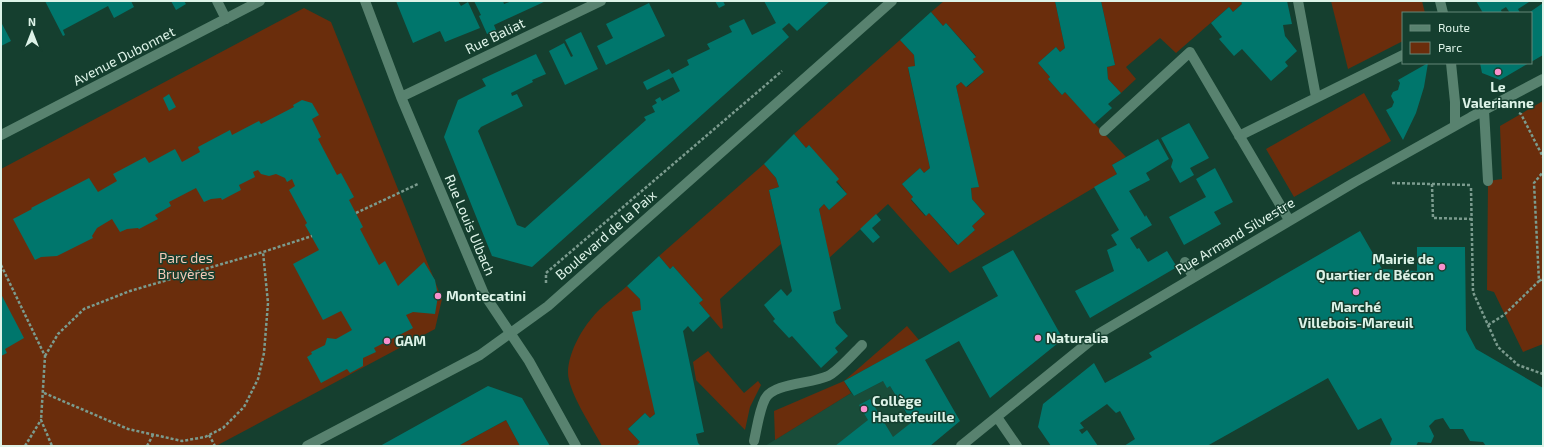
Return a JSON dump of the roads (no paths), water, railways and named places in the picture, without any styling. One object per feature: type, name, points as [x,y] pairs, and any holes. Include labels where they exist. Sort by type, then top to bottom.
[{"type":"street","points":[[216,1],[226,19]]},
{"type":"street","name":"Avenue Dubonnet","points":[[1,135],[260,1]]},
{"type":"street","name":"Rue Louis Ulbach","points":[[365,1],[401,97],[484,294],[529,361],[576,446]]},
{"type":"street","name":"Rue Baliat","points":[[401,97],[601,1]]},
{"type":"street","name":"Boulevard de la Paix","points":[[307,446],[480,355],[548,306],[892,1]]},
{"type":"street","points":[[1298,1],[1316,97]]},
{"type":"street","points":[[1440,1],[1443,12]]},
{"type":"street","points":[[1104,131],[1190,52],[1288,220]]},
{"type":"street","points":[[1239,136],[1402,55]]},
{"type":"street","points":[[1451,64],[1455,102],[1455,126]]},
{"type":"street","name":"Rue Armand Silvestre","points":[[961,446],[1100,333],[1288,220],[1455,126],[1543,79]]},
{"type":"street","points":[[1484,110],[1488,181]]},
{"type":"street","points":[[1185,262],[1193,277]]},
{"type":"street","points":[[754,441],[765,399],[772,391],[812,382],[830,376],[862,345]]},
{"type":"street","points":[[997,418],[1017,446]]},
{"type":"place","name":"Le Valerianne","points":[[1498,72]]},
{"type":"place","name":"Mairie de Quartier de Bécon","points":[[1442,267]]},
{"type":"place","name":"Marché Villebois-Mareuil","points":[[1356,292]]},
{"type":"place","name":"Montecatini","points":[[438,296]]},
{"type":"place","name":"Naturalia","points":[[1038,338]]},
{"type":"place","name":"GAM","points":[[387,341]]},
{"type":"place","name":"Collège Hautefeuille","points":[[864,409]]},
{"type":"park label","name":"Parc des Bruyères","points":[[186,266]]}]
